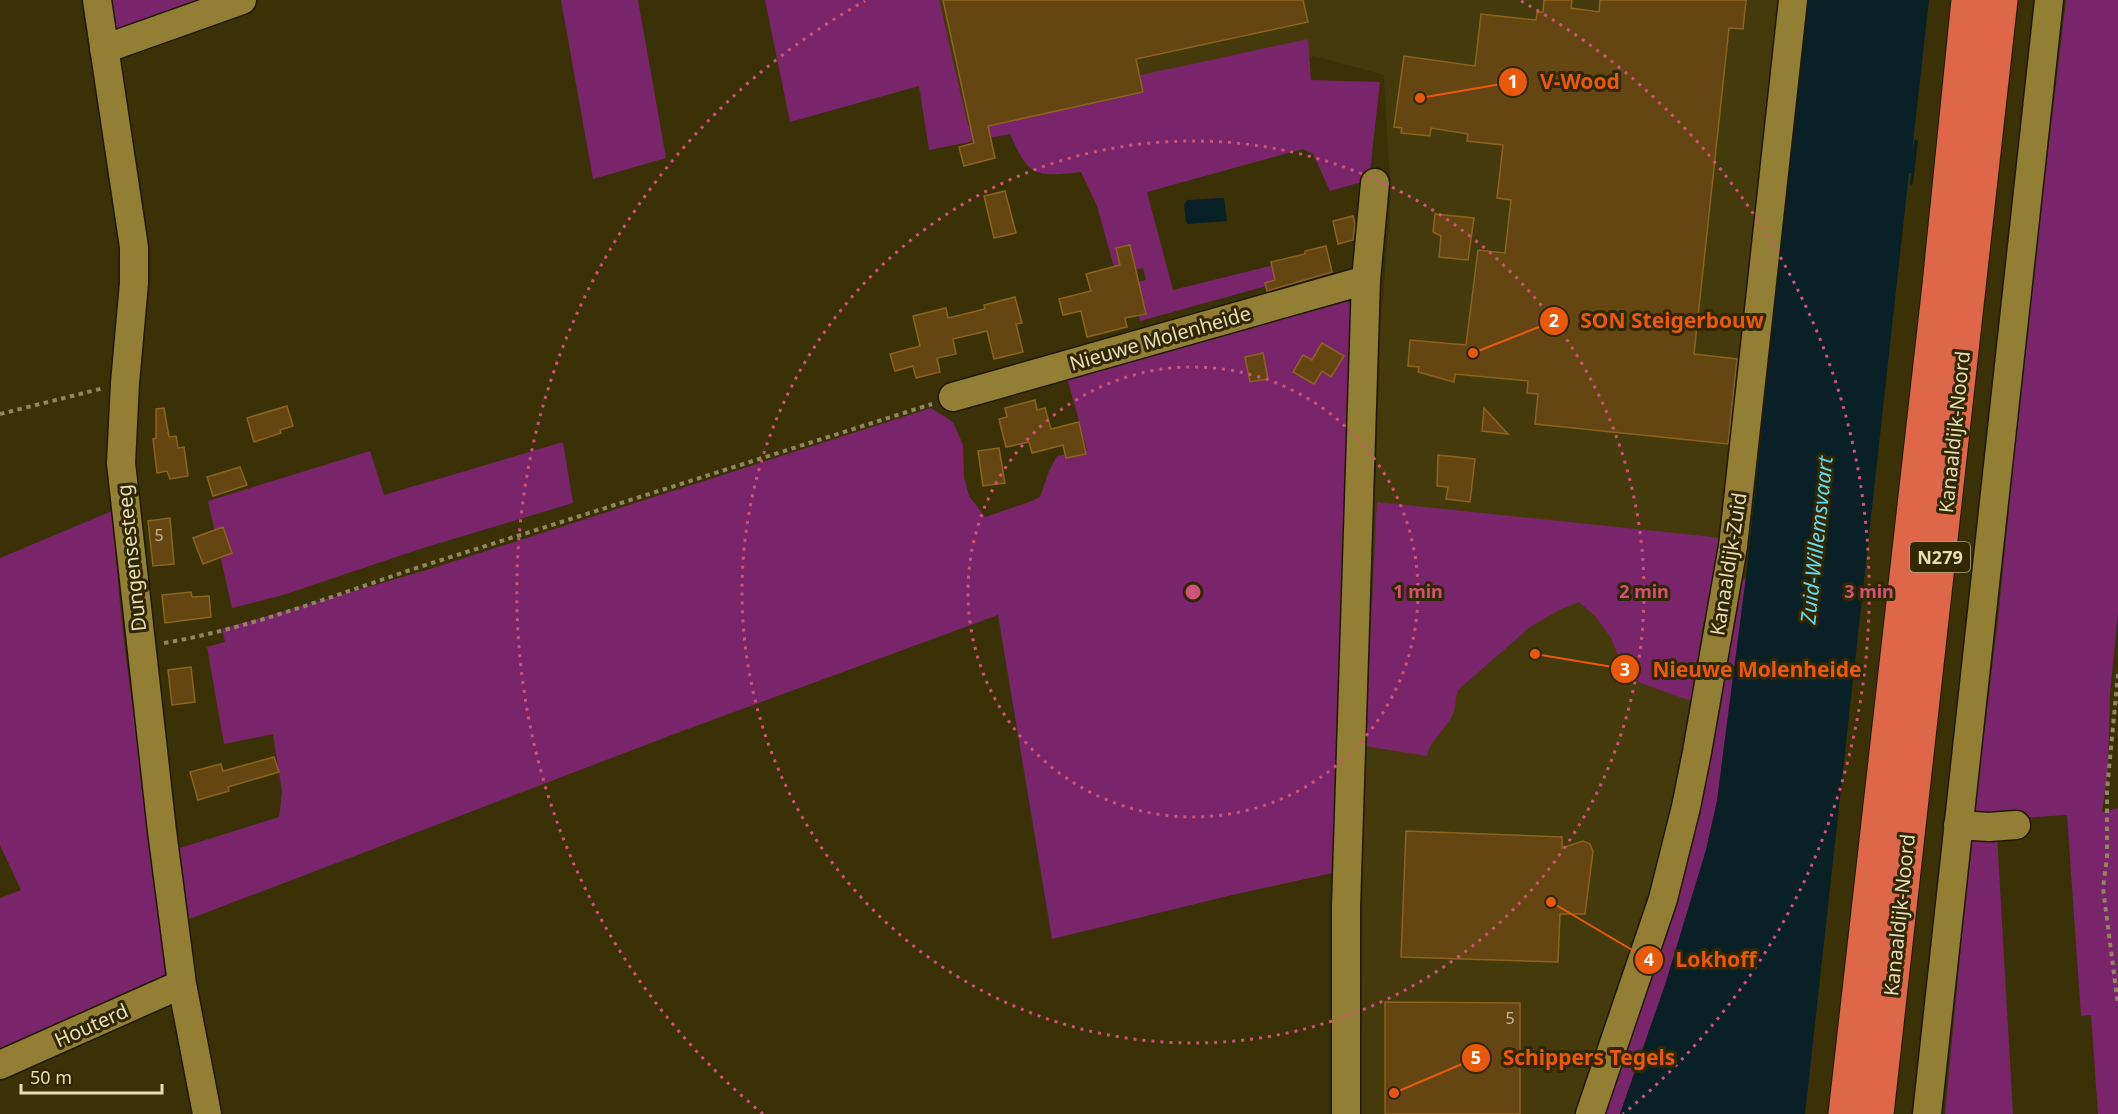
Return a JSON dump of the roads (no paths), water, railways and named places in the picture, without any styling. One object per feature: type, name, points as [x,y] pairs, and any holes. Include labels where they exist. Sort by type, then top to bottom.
[{"type":"highway","name":"Kanaaldijk-Noord","points":[[1845,1114],[1939,285],[1968,0]]},
{"type":"highway","name":"Kanaaldijk-Noord","points":[[1877,1114],[2001,0]]},
{"type":"street","name":"Dungensesteeg","points":[[96,0],[134,247],[134,283],[120,463],[140,648],[182,984],[207,1114]]},
{"type":"street","points":[[104,49],[242,0]]},
{"type":"street","name":"Kanaaldijk-Zuid","points":[[1590,1114],[1663,899],[1697,752],[1733,546],[1793,0]]},
{"type":"street","points":[[1927,1114],[2049,0]]},
{"type":"street","points":[[1346,1114],[1346,907],[1366,280],[1375,183]]},
{"type":"street","name":"Nieuwe Molenheide","points":[[953,397],[1366,280]]},
{"type":"street","points":[[1958,825],[1989,827],[2016,825]]},
{"type":"street","name":"Houterd","points":[[0,1065],[182,984]]},
{"type":"water","name":"Zuid-Willemsvaart","points":[[1807,0],[1929,0],[1912,151],[1915,139],[1918,141],[1913,184],[1910,185],[1911,173],[1909,173],[1805,1114],[1620,1114],[1665,985],[1706,850],[1717,801],[1746,577]]},
{"type":"water","points":[[1224,198],[1227,221],[1188,224],[1186,222],[1184,205],[1187,200]]},
{"type":"place","name":"V-Wood","points":[[1420,98]]},
{"type":"place","name":"SON Steigerbouw","points":[[1473,353]]},
{"type":"place","name":"Nieuwe Molenheide","points":[[1535,654]]},
{"type":"place","name":"Lokhoff","points":[[1551,902]]},
{"type":"place","name":"Schippers Tegels","points":[[1394,1093]]}]
